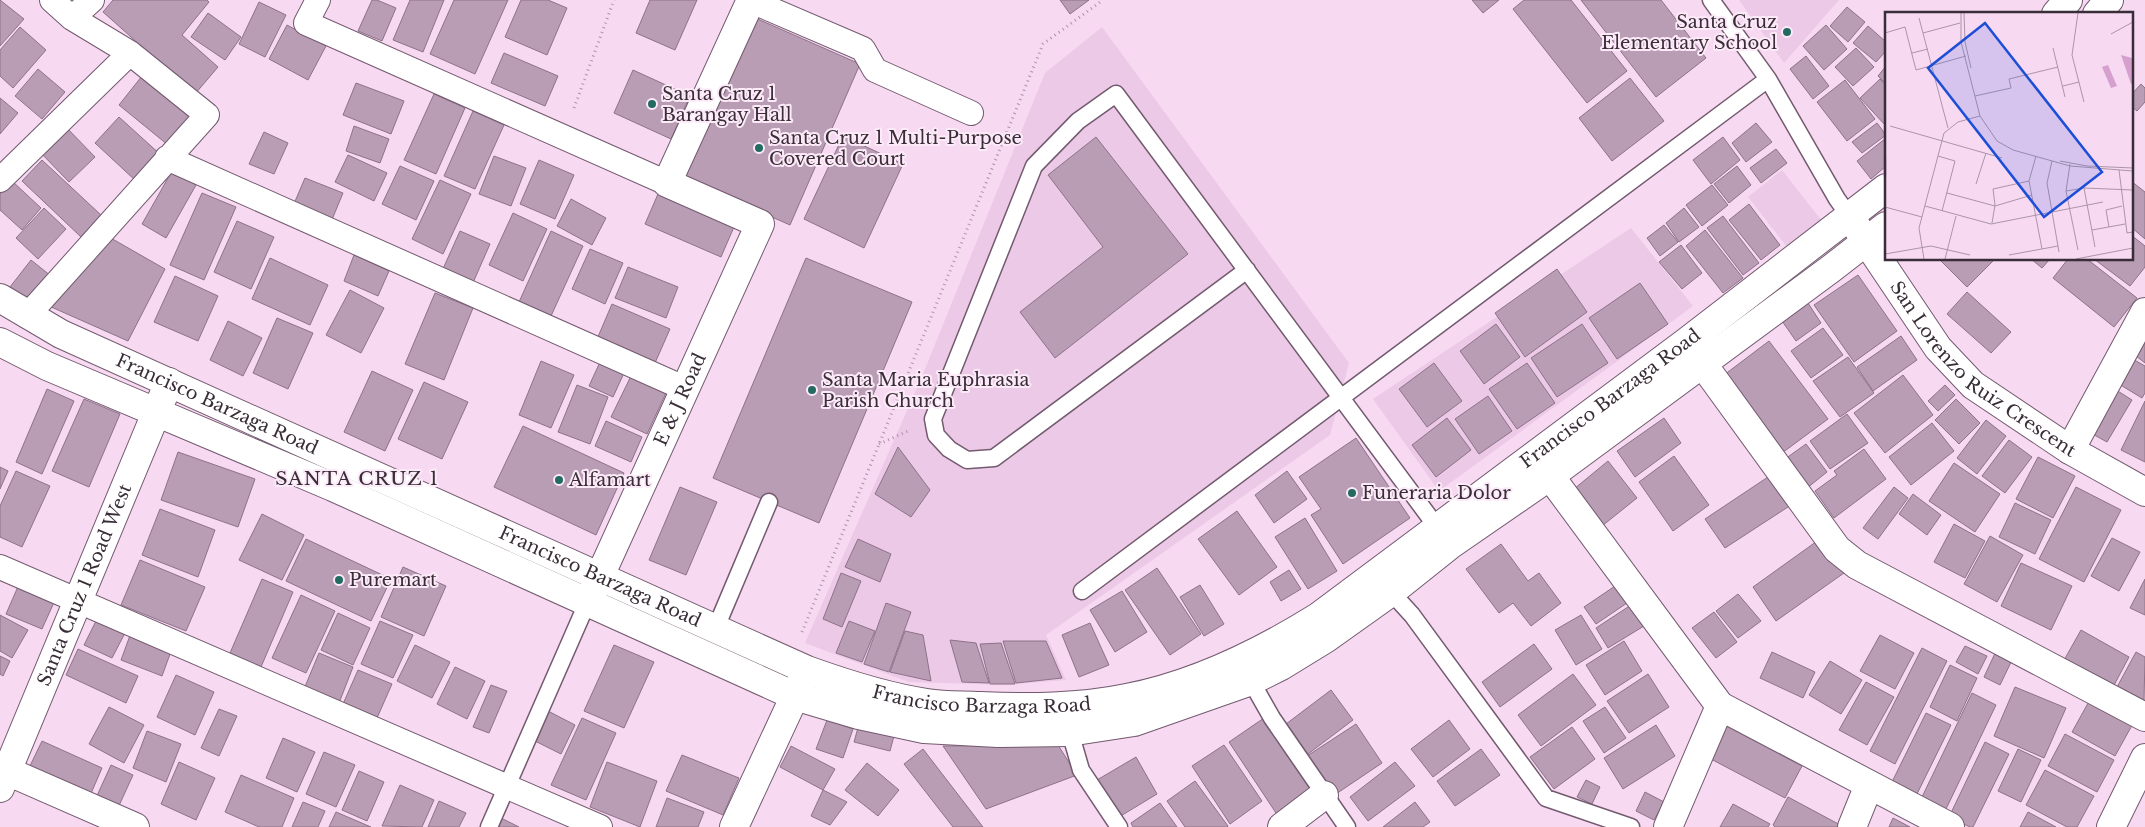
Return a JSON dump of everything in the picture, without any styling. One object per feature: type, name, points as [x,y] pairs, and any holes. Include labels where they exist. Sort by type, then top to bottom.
[{"type":"street","points":[[27,316],[207,115],[130,52],[72,18],[52,0]]},
{"type":"street","points":[[72,18],[92,0]]},
{"type":"street","points":[[318,0],[306,23],[667,183],[750,0],[863,49],[875,70],[971,113]]},
{"type":"street","points":[[2058,12],[2068,0]]},
{"type":"street","points":[[2099,12],[2109,0]]},
{"type":"street","points":[[0,180],[130,52]]},
{"type":"street","points":[[167,158],[686,389]]},
{"type":"street","name":"E & J Road","points":[[588,601],[760,224],[667,183]]},
{"type":"street","name":"Francisco Barzaga Road","points":[[0,298],[27,316],[61,334],[421,498],[798,666],[867,690],[928,703],[1003,707],[1067,719],[1134,722],[1251,681],[1281,666],[1325,639],[1391,592],[1443,536],[1885,189]]},
{"type":"street","name":"San Lorenzo Ruiz Crescent","points":[[1850,217],[1877,234],[1885,249]]},
{"type":"street","name":"Francisco Barzaga Road","points":[[0,342],[47,366],[333,487],[795,696],[859,715],[924,729],[998,733],[1067,719],[1128,698],[1187,681],[1274,645],[1443,536],[1550,476],[1877,234]]},
{"type":"street","name":"San Lorenzo Ruiz Crescent","points":[[1891,260],[1938,348],[1967,379],[2070,450],[2145,492]]},
{"type":"street","points":[[2070,450],[2145,312]]},
{"type":"street","points":[[1702,363],[1837,549],[1857,565],[2145,717]]},
{"type":"street","name":"Santa Cruz 1 Road West","points":[[2,776],[169,382]]},
{"type":"street","points":[[1550,476],[1720,706],[1950,827]]},
{"type":"street","points":[[0,567],[600,827]]},
{"type":"street","points":[[734,827],[795,696],[798,666]]},
{"type":"street","points":[[1668,827],[1720,706]]},
{"type":"street","points":[[2111,827],[2145,758]]},
{"type":"street","points":[[2,776],[135,827]]},
{"type":"street","points":[[1852,827],[1869,785]]},
{"type":"street","points":[[1282,827],[1324,795]]},
{"type":"lane","points":[[1711,0],[1768,79],[1837,199],[1850,217]]},
{"type":"lane","points":[[1082,591],[1768,79]]},
{"type":"lane","points":[[1247,270],[994,458],[967,460],[949,450],[936,435],[933,419],[1034,166],[1078,121],[1116,94],[1247,270],[1443,536]]},
{"type":"lane","points":[[715,630],[769,502]]},
{"type":"lane","points":[[1391,592],[1412,616],[1546,798],[1631,827]]},
{"type":"lane","points":[[488,827],[508,787],[588,601]]},
{"type":"lane","points":[[1251,681],[1272,718],[1347,827]]},
{"type":"lane","points":[[1067,719],[1081,770],[1119,827]]},
{"type":"path","points":[[563,137],[614,0]]},
{"type":"path","points":[[798,666],[1043,44],[1103,0]]},
{"type":"shaded area","name":"Santa Cruz Elementary School","points":[[1739,0],[1839,0],[1784,63]]},
{"type":"shaded area","points":[[1102,27],[1349,363],[1330,435],[1046,635],[1066,680],[1005,685],[909,682],[805,643],[923,374],[1045,73]]},
{"type":"shaded area","points":[[1782,170],[1822,221],[1787,247],[1748,197]]},
{"type":"shaded area","points":[[1631,228],[1693,306],[1439,491],[1373,399]]},
{"type":"building","points":[[0,0],[24,19],[0,46]]},
{"type":"building","points":[[113,0],[207,0],[209,2],[182,35],[218,67],[195,94],[103,12]]},
{"type":"building","points":[[372,0],[377,0],[396,8],[382,41],[358,31]]},
{"type":"building","points":[[410,0],[444,0],[423,52],[393,40]]},
{"type":"building","points":[[454,0],[508,0],[475,74],[430,54]]},
{"type":"building","points":[[521,0],[548,0],[567,8],[547,55],[505,37]]},
{"type":"building","points":[[650,0],[697,0],[675,50],[636,33]]},
{"type":"building","points":[[1060,0],[1089,0],[1070,14]]},
{"type":"building","points":[[1472,0],[1499,0],[1483,13]]},
{"type":"building","points":[[1524,0],[1571,0],[1627,71],[1587,103],[1513,9]]},
{"type":"building","points":[[1581,0],[1661,0],[1706,58],[1656,97]]},
{"type":"building","points":[[259,2],[286,15],[265,57],[239,44]]},
{"type":"building","points":[[1847,7],[1865,22],[1848,42],[1830,26]]},
{"type":"building","points":[[208,13],[241,37],[225,60],[191,37]]},
{"type":"building","name":"Santa Cruz 1 Multi-Purpose Covered Court","points":[[753,17],[860,64],[790,225],[682,177]]},
{"type":"building","points":[[287,25],[326,46],[308,80],[269,59]]},
{"type":"building","points":[[1826,25],[1847,49],[1824,70],[1803,46]]},
{"type":"building","points":[[1868,26],[1885,41],[1885,52],[1876,62],[1853,43]]},
{"type":"building","points":[[20,27],[46,50],[13,88],[0,76],[0,50]]},
{"type":"building","points":[[1856,48],[1874,67],[1853,86],[1835,67]]},
{"type":"building","points":[[504,53],[558,76],[545,106],[491,83]]},
{"type":"building","points":[[1806,56],[1829,86],[1813,99],[1790,69]]},
{"type":"building","points":[[1885,67],[1885,83],[1878,76]]},
{"type":"building","points":[[38,69],[65,92],[42,119],[15,96]]},
{"type":"building","name":"Santa Cruz 1 Barangay Hall","points":[[633,70],[690,96],[671,139],[614,113]]},
{"type":"building","points":[[142,76],[192,117],[168,145],[119,105]]},
{"type":"building","points":[[1630,78],[1664,121],[1612,161],[1579,118]]},
{"type":"building","points":[[1880,79],[1885,85],[1885,125],[1860,98]]},
{"type":"building","points":[[1845,80],[1875,119],[1847,141],[1817,102]]},
{"type":"building","points":[[356,83],[404,101],[391,134],[343,115]]},
{"type":"building","points":[[2141,84],[2145,88],[2145,102],[2137,111],[2132,107],[2132,94]]},
{"type":"building","points":[[434,94],[465,108],[436,174],[404,160]]},
{"type":"building","points":[[0,98],[18,113],[0,134]]},
{"type":"building","points":[[473,111],[504,125],[475,189],[444,176]]},
{"type":"building","points":[[119,117],[162,156],[137,182],[95,143]]},
{"type":"building","points":[[1756,123],[1772,142],[1746,162],[1732,143]]},
{"type":"building","points":[[1877,123],[1885,134],[1885,136],[1862,153],[1852,142]]},
{"type":"building","points":[[64,125],[95,157],[69,182],[38,150]]},
{"type":"building","points":[[354,126],[389,139],[380,163],[346,151]]},
{"type":"building","points":[[264,132],[288,143],[274,174],[249,164]]},
{"type":"building","points":[[843,136],[903,164],[864,248],[804,219]]},
{"type":"building","points":[[1096,137],[1188,254],[1055,358],[1020,312],[1103,247],[1048,175]]},
{"type":"building","points":[[1723,137],[1740,160],[1711,184],[1693,160]]},
{"type":"building","points":[[1885,139],[1885,167],[1871,179],[1857,161]]},
{"type":"building","points":[[1776,149],[1787,163],[1761,183],[1750,168]]},
{"type":"building","points":[[348,155],[387,173],[374,201],[335,182]]},
{"type":"building","points":[[494,156],[526,168],[511,206],[479,194]]},
{"type":"building","points":[[42,160],[101,215],[81,237],[22,181]]},
{"type":"building","points":[[539,160],[574,175],[555,219],[520,204]]},
{"type":"building","points":[[400,166],[434,181],[416,220],[382,204]]},
{"type":"building","points":[[1737,166],[1751,185],[1729,203],[1714,184]]},
{"type":"building","points":[[172,171],[196,185],[166,238],[142,224]]},
{"type":"building","points":[[305,178],[343,193],[331,222],[293,206]]},
{"type":"building","points":[[440,180],[471,194],[443,254],[412,239]]},
{"type":"building","points":[[12,181],[41,208],[22,230],[0,210],[0,194]]},
{"type":"building","points":[[2132,182],[2145,192],[2145,239],[2132,228]]},
{"type":"building","points":[[1712,185],[1728,205],[1702,226],[1686,205]]},
{"type":"building","points":[[661,187],[737,220],[721,257],[645,224]]},
{"type":"building","points":[[202,193],[236,207],[204,280],[170,265]]},
{"type":"building","points":[[571,199],[606,218],[592,245],[557,226]]},
{"type":"building","points":[[1749,204],[1780,245],[1761,260],[1729,220]]},
{"type":"building","points":[[44,208],[66,229],[38,259],[16,238]]},
{"type":"building","points":[[1684,208],[1699,227],[1679,242],[1666,223]]},
{"type":"building","points":[[513,213],[547,229],[523,281],[489,265]]},
{"type":"building","points":[[1723,216],[1759,263],[1743,275],[1707,228]]},
{"type":"building","points":[[237,221],[274,237],[251,289],[214,272]]},
{"type":"building","points":[[1664,225],[1678,242],[1660,256],[1647,238]]},
{"type":"building","points":[[1705,230],[1743,278],[1723,293],[1686,246]]},
{"type":"building","points":[[460,231],[490,244],[472,285],[442,271]]},
{"type":"building","points":[[551,231],[583,246],[551,316],[519,302]]},
{"type":"building","points":[[2132,236],[2145,246],[2145,267],[2130,286],[2095,260],[2132,260]]},
{"type":"building","points":[[109,237],[165,269],[128,341],[49,306]]},
{"type":"building","points":[[1681,245],[1702,273],[1682,289],[1659,262]]},
{"type":"building","points":[[590,249],[623,263],[605,304],[572,289]]},
{"type":"building","points":[[354,255],[389,271],[378,296],[344,281]]},
{"type":"building","points":[[270,258],[328,285],[310,325],[252,299]]},
{"type":"building","name":"Santa Maria Euphrasia Parish Church","points":[[806,258],[912,302],[819,523],[713,478]]},
{"type":"building","points":[[31,260],[51,276],[31,303],[10,287]]},
{"type":"building","points":[[1940,260],[1994,260],[1967,287]]},
{"type":"building","points":[[2032,260],[2049,260],[2042,268]]},
{"type":"building","points":[[2067,260],[2088,260],[2137,298],[2114,327],[2053,278]]},
{"type":"building","points":[[628,267],[678,287],[666,318],[615,298]]},
{"type":"building","points":[[1557,269],[1587,312],[1525,357],[1495,313]]},
{"type":"building","points":[[1858,275],[1897,331],[1854,362],[1814,305]]},
{"type":"building","points":[[175,276],[218,296],[198,341],[154,322]]},
{"type":"building","points":[[1640,283],[1668,324],[1617,359],[1589,318]]},
{"type":"building","points":[[350,290],[384,308],[361,353],[326,335]]},
{"type":"building","points":[[1967,292],[2011,332],[1991,353],[1947,314]]},
{"type":"building","points":[[435,293],[473,308],[444,380],[405,364]]},
{"type":"building","points":[[1808,303],[1821,323],[1796,341],[1782,321]]},
{"type":"building","points":[[612,304],[670,329],[655,363],[597,339]]},
{"type":"building","points":[[277,318],[313,333],[288,389],[253,373]]},
{"type":"building","points":[[228,321],[262,338],[243,376],[210,360]]},
{"type":"building","points":[[1496,324],[1520,357],[1484,384],[1460,351]]},
{"type":"building","points":[[1582,324],[1608,363],[1557,397],[1531,358]]},
{"type":"building","points":[[1823,328],[1843,355],[1811,378],[1791,351]]},
{"type":"building","points":[[2145,335],[2145,363],[2131,352]]},
{"type":"building","points":[[1901,336],[1917,360],[1873,391],[1857,367]]},
{"type":"building","points":[[1769,341],[1828,419],[1782,453],[1724,375]]},
{"type":"building","points":[[1848,357],[1874,393],[1840,417],[1813,381]]},
{"type":"building","points":[[2129,357],[2145,366],[2145,393],[2142,398],[2114,381]]},
{"type":"building","points":[[541,361],[574,375],[551,428],[519,415]]},
{"type":"building","points":[[600,362],[624,373],[613,397],[589,386]]},
{"type":"building","points":[[1434,363],[1462,401],[1427,427],[1399,389]]},
{"type":"building","points":[[1527,363],[1555,403],[1517,429],[1489,389]]},
{"type":"building","points":[[372,371],[413,390],[385,451],[344,432]]},
{"type":"building","points":[[1903,375],[1933,415],[1885,453],[1854,413]]},
{"type":"building","points":[[631,376],[666,393],[647,434],[611,417]]},
{"type":"building","points":[[424,382],[468,402],[442,459],[398,439]]},
{"type":"building","points":[[577,385],[608,397],[590,444],[558,432]]},
{"type":"building","points":[[1945,385],[1955,395],[1938,411],[1928,401]]},
{"type":"building","points":[[2113,388],[2132,400],[2107,442],[2087,431]]},
{"type":"building","points":[[47,389],[74,401],[42,474],[16,462]]},
{"type":"building","points":[[1488,396],[1512,431],[1479,454],[1455,419]]},
{"type":"building","points":[[84,399],[120,414],[89,487],[52,471]]},
{"type":"building","points":[[1956,399],[1980,423],[1959,444],[1935,420]]},
{"type":"building","points":[[2145,401],[2145,462],[2121,450]]},
{"type":"building","points":[[1847,414],[1868,443],[1830,469],[1810,441]]},
{"type":"building","points":[[1447,418],[1471,450],[1436,477],[1412,445]]},
{"type":"building","points":[[1664,418],[1681,443],[1635,477],[1617,451]]},
{"type":"building","points":[[1986,420],[2006,436],[1977,474],[1957,458]]},
{"type":"building","points":[[606,421],[642,437],[631,462],[595,446]]},
{"type":"building","points":[[1932,423],[1954,451],[1911,485],[1889,457]]},
{"type":"building","name":"Alfamart","points":[[523,426],[624,473],[596,535],[494,487]]},
{"type":"building","name":"Funeraria Dolor","points":[[1356,438],[1410,518],[1343,564],[1311,515],[1321,509],[1299,477]]},
{"type":"building","points":[[2009,440],[2032,457],[2005,493],[1982,476]]},
{"type":"building","points":[[1806,444],[1827,472],[1807,488],[1785,459]]},
{"type":"building","points":[[898,447],[930,490],[911,517],[875,494]]},
{"type":"building","points":[[1864,449],[1886,479],[1834,518],[1815,491],[1837,475],[1834,471]]},
{"type":"building","points":[[178,452],[255,479],[238,527],[161,500]]},
{"type":"building","points":[[1674,456],[1709,505],[1673,531],[1639,482]]},
{"type":"building","points":[[2038,457],[2075,476],[2053,518],[2016,499]]},
{"type":"building","points":[[1608,461],[1637,498],[1602,526],[1574,489]]},
{"type":"building","points":[[1954,463],[2000,494],[1975,532],[1929,501]]},
{"type":"building","points":[[0,467],[8,471],[0,489]]},
{"type":"building","points":[[16,471],[50,486],[22,547],[0,537],[0,506]]},
{"type":"building","points":[[1287,471],[1307,499],[1274,523],[1255,495]]},
{"type":"building","points":[[1771,475],[1791,505],[1725,548],[1705,519]]},
{"type":"building","points":[[680,487],[717,502],[686,575],[649,560]]},
{"type":"building","points":[[1894,487],[1908,498],[1878,539],[1863,528]]},
{"type":"building","points":[[2076,487],[2121,510],[2084,582],[2039,559]]},
{"type":"building","points":[[1913,494],[1941,515],[1927,535],[1899,514]]},
{"type":"building","points":[[2015,503],[2051,520],[2035,554],[1999,537]]},
{"type":"building","points":[[160,509],[215,530],[198,577],[142,555]]},
{"type":"building","points":[[1237,511],[1277,567],[1239,595],[1198,539]]},
{"type":"building","points":[[262,514],[304,535],[282,580],[239,560]]},
{"type":"building","points":[[1305,518],[1337,571],[1308,589],[1275,537]]},
{"type":"building","points":[[1954,524],[1985,541],[1965,578],[1934,562]]},
{"type":"building","points":[[1990,536],[2023,555],[1997,602],[1964,584]]},
{"type":"building","points":[[2112,538],[2140,552],[2119,591],[2091,576]]},
{"type":"building","name":"Puremart","points":[[306,539],[391,579],[371,621],[286,581]]},
{"type":"building","points":[[858,539],[891,554],[880,582],[845,567]]},
{"type":"building","points":[[1820,539],[1844,573],[1776,621],[1753,587]]},
{"type":"building","points":[[1501,544],[1528,581],[1539,573],[1561,603],[1531,626],[1513,603],[1499,613],[1466,569]]},
{"type":"building","points":[[140,560],[205,587],[186,631],[121,605]]},
{"type":"building","points":[[2021,563],[2072,586],[2051,630],[2001,606]]},
{"type":"building","points":[[403,567],[446,586],[424,636],[381,617]]},
{"type":"building","points":[[1157,568],[1201,634],[1170,655],[1125,590]]},
{"type":"building","points":[[1289,570],[1301,589],[1281,601],[1270,582]]},
{"type":"building","points":[[841,573],[861,581],[842,627],[823,619]]},
{"type":"building","points":[[262,579],[293,592],[261,667],[230,653]]},
{"type":"building","points":[[2145,579],[2145,615],[2130,608]]},
{"type":"building","points":[[20,582],[56,598],[42,629],[6,614]]},
{"type":"building","points":[[1618,584],[1630,601],[1596,624],[1584,607]]},
{"type":"building","points":[[1200,585],[1224,624],[1204,636],[1180,597]]},
{"type":"building","points":[[1122,591],[1147,632],[1115,652],[1090,610]]},
{"type":"building","points":[[1738,594],[1761,621],[1738,638],[1716,611]]},
{"type":"building","points":[[301,595],[335,611],[306,673],[272,658]]},
{"type":"building","points":[[886,603],[911,612],[889,672],[864,664]]},
{"type":"building","points":[[1631,605],[1644,626],[1608,648],[1596,628]]},
{"type":"building","points":[[1714,612],[1737,642],[1716,658],[1692,628]]},
{"type":"building","points":[[338,613],[370,628],[353,665],[321,650]]},
{"type":"building","points":[[0,615],[28,630],[12,658],[0,651]]},
{"type":"building","points":[[1581,615],[1602,649],[1576,665],[1555,630]]},
{"type":"building","points":[[97,619],[125,633],[112,658],[84,645]]},
{"type":"building","points":[[380,621],[413,635],[393,678],[361,664]]},
{"type":"building","points":[[849,621],[875,631],[862,662],[836,653]]},
{"type":"building","points":[[1090,623],[1109,665],[1079,677],[1062,635]]},
{"type":"building","points":[[132,630],[173,646],[162,676],[121,660]]},
{"type":"building","points":[[2081,630],[2129,657],[2112,689],[2063,662]]},
{"type":"building","points":[[905,631],[923,635],[931,681],[890,672]]},
{"type":"building","points":[[1880,635],[1914,653],[1895,689],[1860,671]]},
{"type":"building","points":[[950,640],[976,643],[989,683],[962,682]]},
{"type":"building","points":[[1003,641],[1046,641],[1062,678],[1016,683]]},
{"type":"building","points":[[1624,641],[1642,671],[1605,695],[1586,665]]},
{"type":"building","points":[[1001,643],[1015,684],[990,684],[980,644]]},
{"type":"building","points":[[1534,644],[1552,669],[1500,707],[1482,682]]},
{"type":"building","points":[[415,645],[450,662],[432,698],[397,681]]},
{"type":"building","points":[[614,645],[654,662],[624,728],[584,711]]},
{"type":"building","points":[[1965,646],[1987,656],[1978,674],[1956,662]]},
{"type":"building","points":[[1922,648],[1947,661],[1895,764],[1870,751]]},
{"type":"building","points":[[78,649],[138,676],[126,703],[66,675]]},
{"type":"building","points":[[1997,649],[2014,656],[2000,685],[1984,677]]},
{"type":"building","points":[[1772,652],[1815,672],[1803,698],[1760,678]]},
{"type":"building","points":[[2136,652],[2145,657],[2144,701],[2117,687]]},
{"type":"building","points":[[319,653],[353,667],[339,703],[304,689]]},
{"type":"building","points":[[0,656],[10,661],[3,676],[0,674]]},
{"type":"building","points":[[1830,661],[1862,680],[1841,714],[1809,695]]},
{"type":"building","points":[[1950,665],[1977,678],[1957,721],[1930,707]]},
{"type":"building","points":[[455,667],[485,681],[467,719],[437,704]]},
{"type":"building","points":[[358,670],[392,684],[377,718],[343,704]]},
{"type":"building","points":[[1573,674],[1596,705],[1541,746],[1518,715]]},
{"type":"building","points":[[1648,674],[1669,707],[1629,733],[1607,701]]},
{"type":"building","points":[[176,675],[214,692],[195,735],[157,717]]},
{"type":"building","points":[[1866,682],[1894,697],[1867,745],[1839,730]]},
{"type":"building","points":[[491,685],[507,691],[489,733],[473,727]]},
{"type":"building","points":[[2015,687],[2066,708],[2044,758],[1994,736]]},
{"type":"building","points":[[1331,690],[1353,720],[1308,754],[1286,724]]},
{"type":"building","points":[[1972,693],[1996,705],[1946,809],[1922,797]]},
{"type":"building","points":[[2092,696],[2135,720],[2115,756],[2072,732]]},
{"type":"building","points":[[109,707],[144,725],[124,763],[89,744]]},
{"type":"building","points":[[1605,707],[1626,738],[1604,753],[1583,721]]},
{"type":"building","points":[[219,709],[237,716],[219,756],[201,748]]},
{"type":"building","points":[[548,711],[575,725],[561,754],[533,740]]},
{"type":"building","points":[[1926,713],[1951,725],[1915,798],[1890,786]]},
{"type":"building","points":[[582,718],[616,733],[586,800],[551,785]]},
{"type":"building","points":[[1264,718],[1316,796],[1280,819],[1229,742]]},
{"type":"building","points":[[827,720],[853,729],[843,758],[816,749]]},
{"type":"building","points":[[1449,720],[1470,749],[1433,777],[1411,749]]},
{"type":"building","points":[[859,724],[895,732],[890,751],[854,742]]},
{"type":"building","points":[[1356,724],[1382,763],[1333,796],[1307,756]]},
{"type":"building","points":[[1656,725],[1675,756],[1623,789],[1604,758]]},
{"type":"building","points":[[1726,726],[1802,766],[1785,798],[1709,758]]},
{"type":"building","points":[[1572,727],[1595,759],[1554,789],[1530,757]]},
{"type":"building","points":[[147,731],[181,744],[166,782],[133,768]]},
{"type":"building","points":[[2065,734],[2114,760],[2097,792],[2048,766]]},
{"type":"building","points":[[283,738],[315,752],[297,792],[266,778]]},
{"type":"building","points":[[42,741],[102,768],[89,798],[28,770]]},
{"type":"building","points":[[1985,742],[2009,754],[1973,827],[1970,827],[1949,817]]},
{"type":"building","points":[[1058,745],[1077,775],[986,809],[943,746]]},
{"type":"building","points":[[1224,745],[1262,801],[1230,824],[1192,766]]},
{"type":"building","points":[[791,746],[835,769],[823,790],[780,767]]},
{"type":"building","points":[[923,749],[983,827],[953,827],[904,764]]},
{"type":"building","points":[[1481,749],[1500,775],[1455,806],[1437,781]]},
{"type":"building","points":[[2018,749],[2041,760],[2021,802],[1998,791]]},
{"type":"building","points":[[324,752],[355,765],[336,807],[306,794]]},
{"type":"building","points":[[682,755],[739,778],[723,815],[666,791]]},
{"type":"building","points":[[1136,757],[1157,794],[1119,817],[1097,780]]},
{"type":"building","points":[[179,762],[215,778],[196,820],[161,804]]},
{"type":"building","points":[[607,762],[657,781],[640,827],[590,807]]},
{"type":"building","points":[[1395,762],[1415,786],[1368,821],[1350,797]]},
{"type":"building","points":[[867,763],[899,790],[878,816],[845,790]]},
{"type":"building","points":[[111,765],[133,775],[117,810],[95,800]]},
{"type":"building","points":[[2045,770],[2094,796],[2077,827],[2067,827],[2026,805]]},
{"type":"building","points":[[359,771],[384,782],[367,821],[342,810]]},
{"type":"building","points":[[241,775],[294,798],[282,827],[259,827],[225,812]]},
{"type":"building","points":[[1586,780],[1600,787],[1592,804],[1577,797]]},
{"type":"building","points":[[1195,781],[1227,827],[1185,827],[1167,801]]},
{"type":"building","points":[[400,785],[434,800],[422,827],[382,826]]},
{"type":"building","points":[[823,790],[847,802],[830,825],[811,816]]},
{"type":"building","points":[[1645,792],[1664,802],[1654,820],[1636,811]]},
{"type":"building","points":[[1788,797],[1844,827],[1775,827],[1773,825]]},
{"type":"building","points":[[667,798],[704,812],[698,827],[656,827]]},
{"type":"building","points":[[439,801],[466,813],[459,827],[428,827]]},
{"type":"building","points":[[303,802],[325,811],[318,827],[292,827]]},
{"type":"building","points":[[1415,802],[1430,822],[1423,827],[1383,827]]},
{"type":"building","points":[[1160,803],[1177,827],[1133,827],[1131,823]]},
{"type":"building","points":[[1733,804],[1770,824],[1768,827],[1720,827]]},
{"type":"building","points":[[336,812],[371,827],[329,827]]},
{"type":"building","points":[[2028,812],[2056,827],[2020,827]]},
{"type":"building","points":[[499,817],[519,827],[494,827]]},
{"type":"building","points":[[1893,818],[1910,827],[1889,827]]},
{"type":"place","name":"Santa Cruz Elementary School","points":[[1787,32]]},
{"type":"place","name":"Santa Cruz 1 Barangay Hall","points":[[652,104]]},
{"type":"place","name":"Santa Cruz 1 Multi-Purpose Covered Court","points":[[759,148]]},
{"type":"place","name":"Santa Maria Euphrasia Parish Church","points":[[812,390]]},
{"type":"place","name":"Alfamart","points":[[559,480]]},
{"type":"place","name":"Funeraria Dolor","points":[[1352,493]]},
{"type":"place","name":"Puremart","points":[[339,580]]},
{"type":"district","name":"SANTA CRUZ 1","points":[[357,478]]}]
